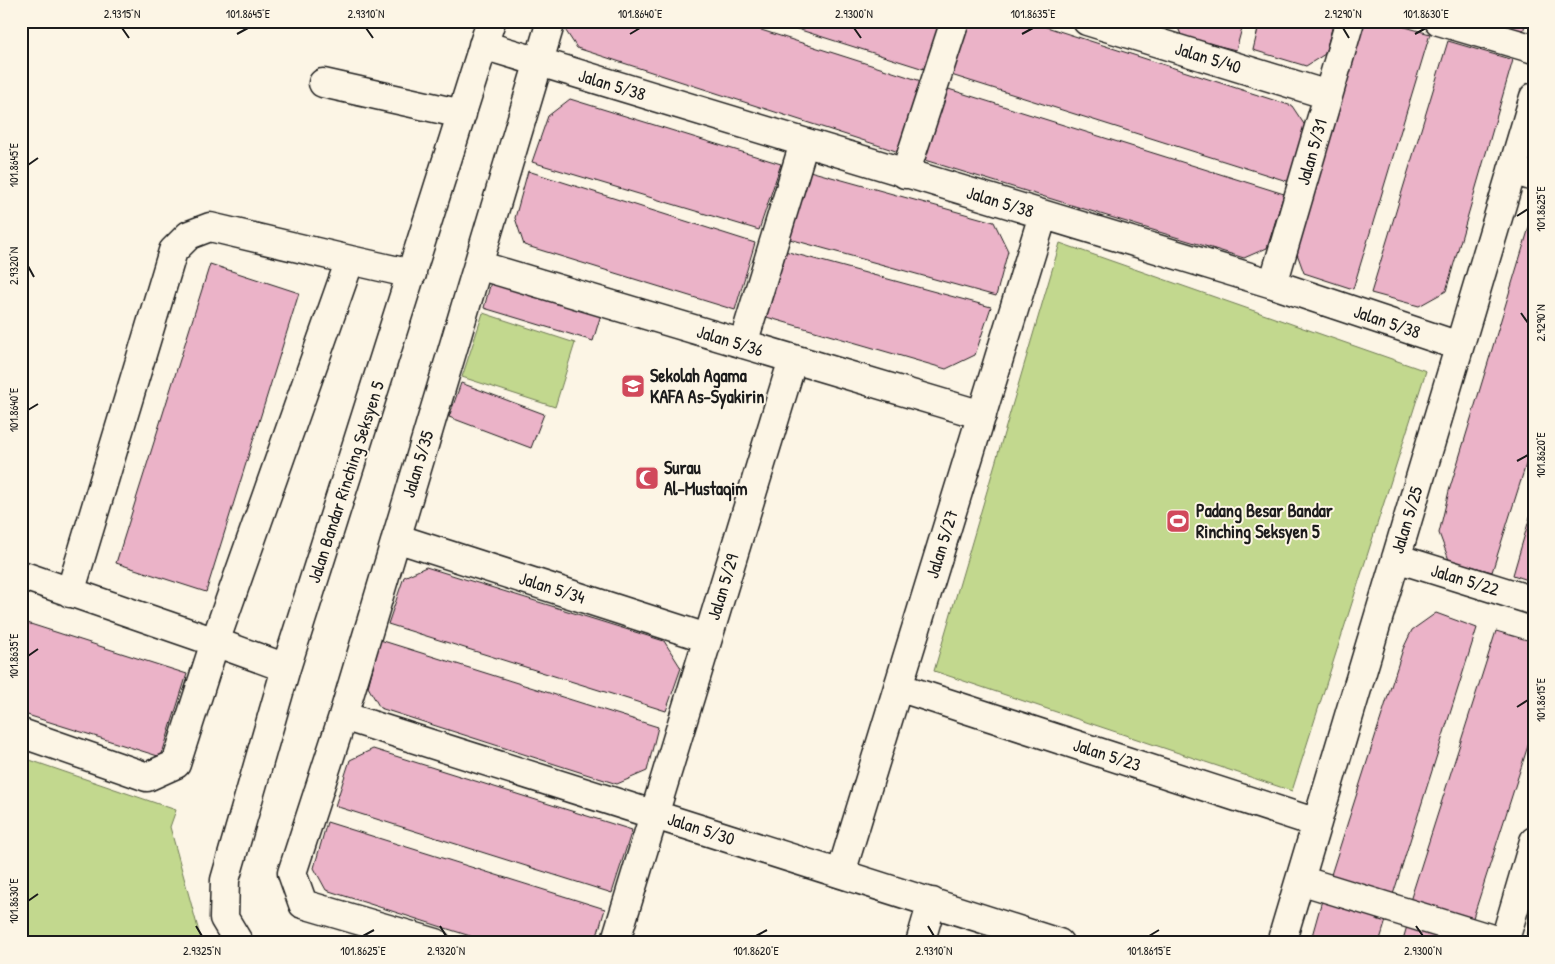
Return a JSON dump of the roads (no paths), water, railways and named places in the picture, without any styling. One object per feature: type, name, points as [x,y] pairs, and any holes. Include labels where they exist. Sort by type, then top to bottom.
[{"type":"street","name":"Jalan 5/35","points":[[436,943],[303,904],[292,873],[343,716],[551,21]]},
{"type":"street","points":[[905,174],[955,21]]},
{"type":"street","name":"Jalan 5/40","points":[[1087,21],[1137,28],[1328,95]]},
{"type":"street","name":"Jalan 5/31","points":[[1273,284],[1350,21]]},
{"type":"street","points":[[1439,21],[1534,49]]},
{"type":"street","name":"Jalan 5/38","points":[[487,33],[539,62],[1273,284],[1459,346]]},
{"type":"street","name":"Jalan Bandar Rinching Seksyen 5","points":[[239,943],[224,918],[226,880],[286,668],[487,33]]},
{"type":"street","points":[[323,83],[462,114]]},
{"type":"street","name":"Jalan 5/25","points":[[1281,943],[1459,346],[1523,174],[1534,98]]},
{"type":"street","points":[[743,344],[804,143]]},
{"type":"street","name":"Jalan 5/27","points":[[841,873],[1043,215]]},
{"type":"street","points":[[70,593],[173,251],[189,236],[210,227],[412,274]]},
{"type":"street","points":[[21,733],[147,777],[176,764],[215,642],[350,260]]},
{"type":"street","name":"Jalan 5/36","points":[[478,265],[982,415]]},
{"type":"street","name":"Jalan 5/29","points":[[615,943],[793,360]]},
{"type":"street","name":"Jalan 5/34","points":[[396,538],[708,638]]},
{"type":"street","name":"Jalan 5/22","points":[[1396,558],[1534,601]]},
{"type":"street","points":[[21,575],[286,668]]},
{"type":"street","name":"Jalan 5/23","points":[[898,687],[1317,823]]},
{"type":"street","name":"Jalan 5/30","points":[[343,716],[1059,943]]},
{"type":"street","points":[[1300,880],[1504,943],[1534,841]]},
{"type":"street","points":[[920,943],[932,902]]},
{"type":"place","name":"Sekolah Agama KAFA As-Syakirin","points":[[633,386]]},
{"type":"place","name":"Surau Al-Mustaqim","points":[[647,478]]},
{"type":"place","name":"Padang Besar Bandar Rinching Seksyen 5","points":[[1178,521]]}]
